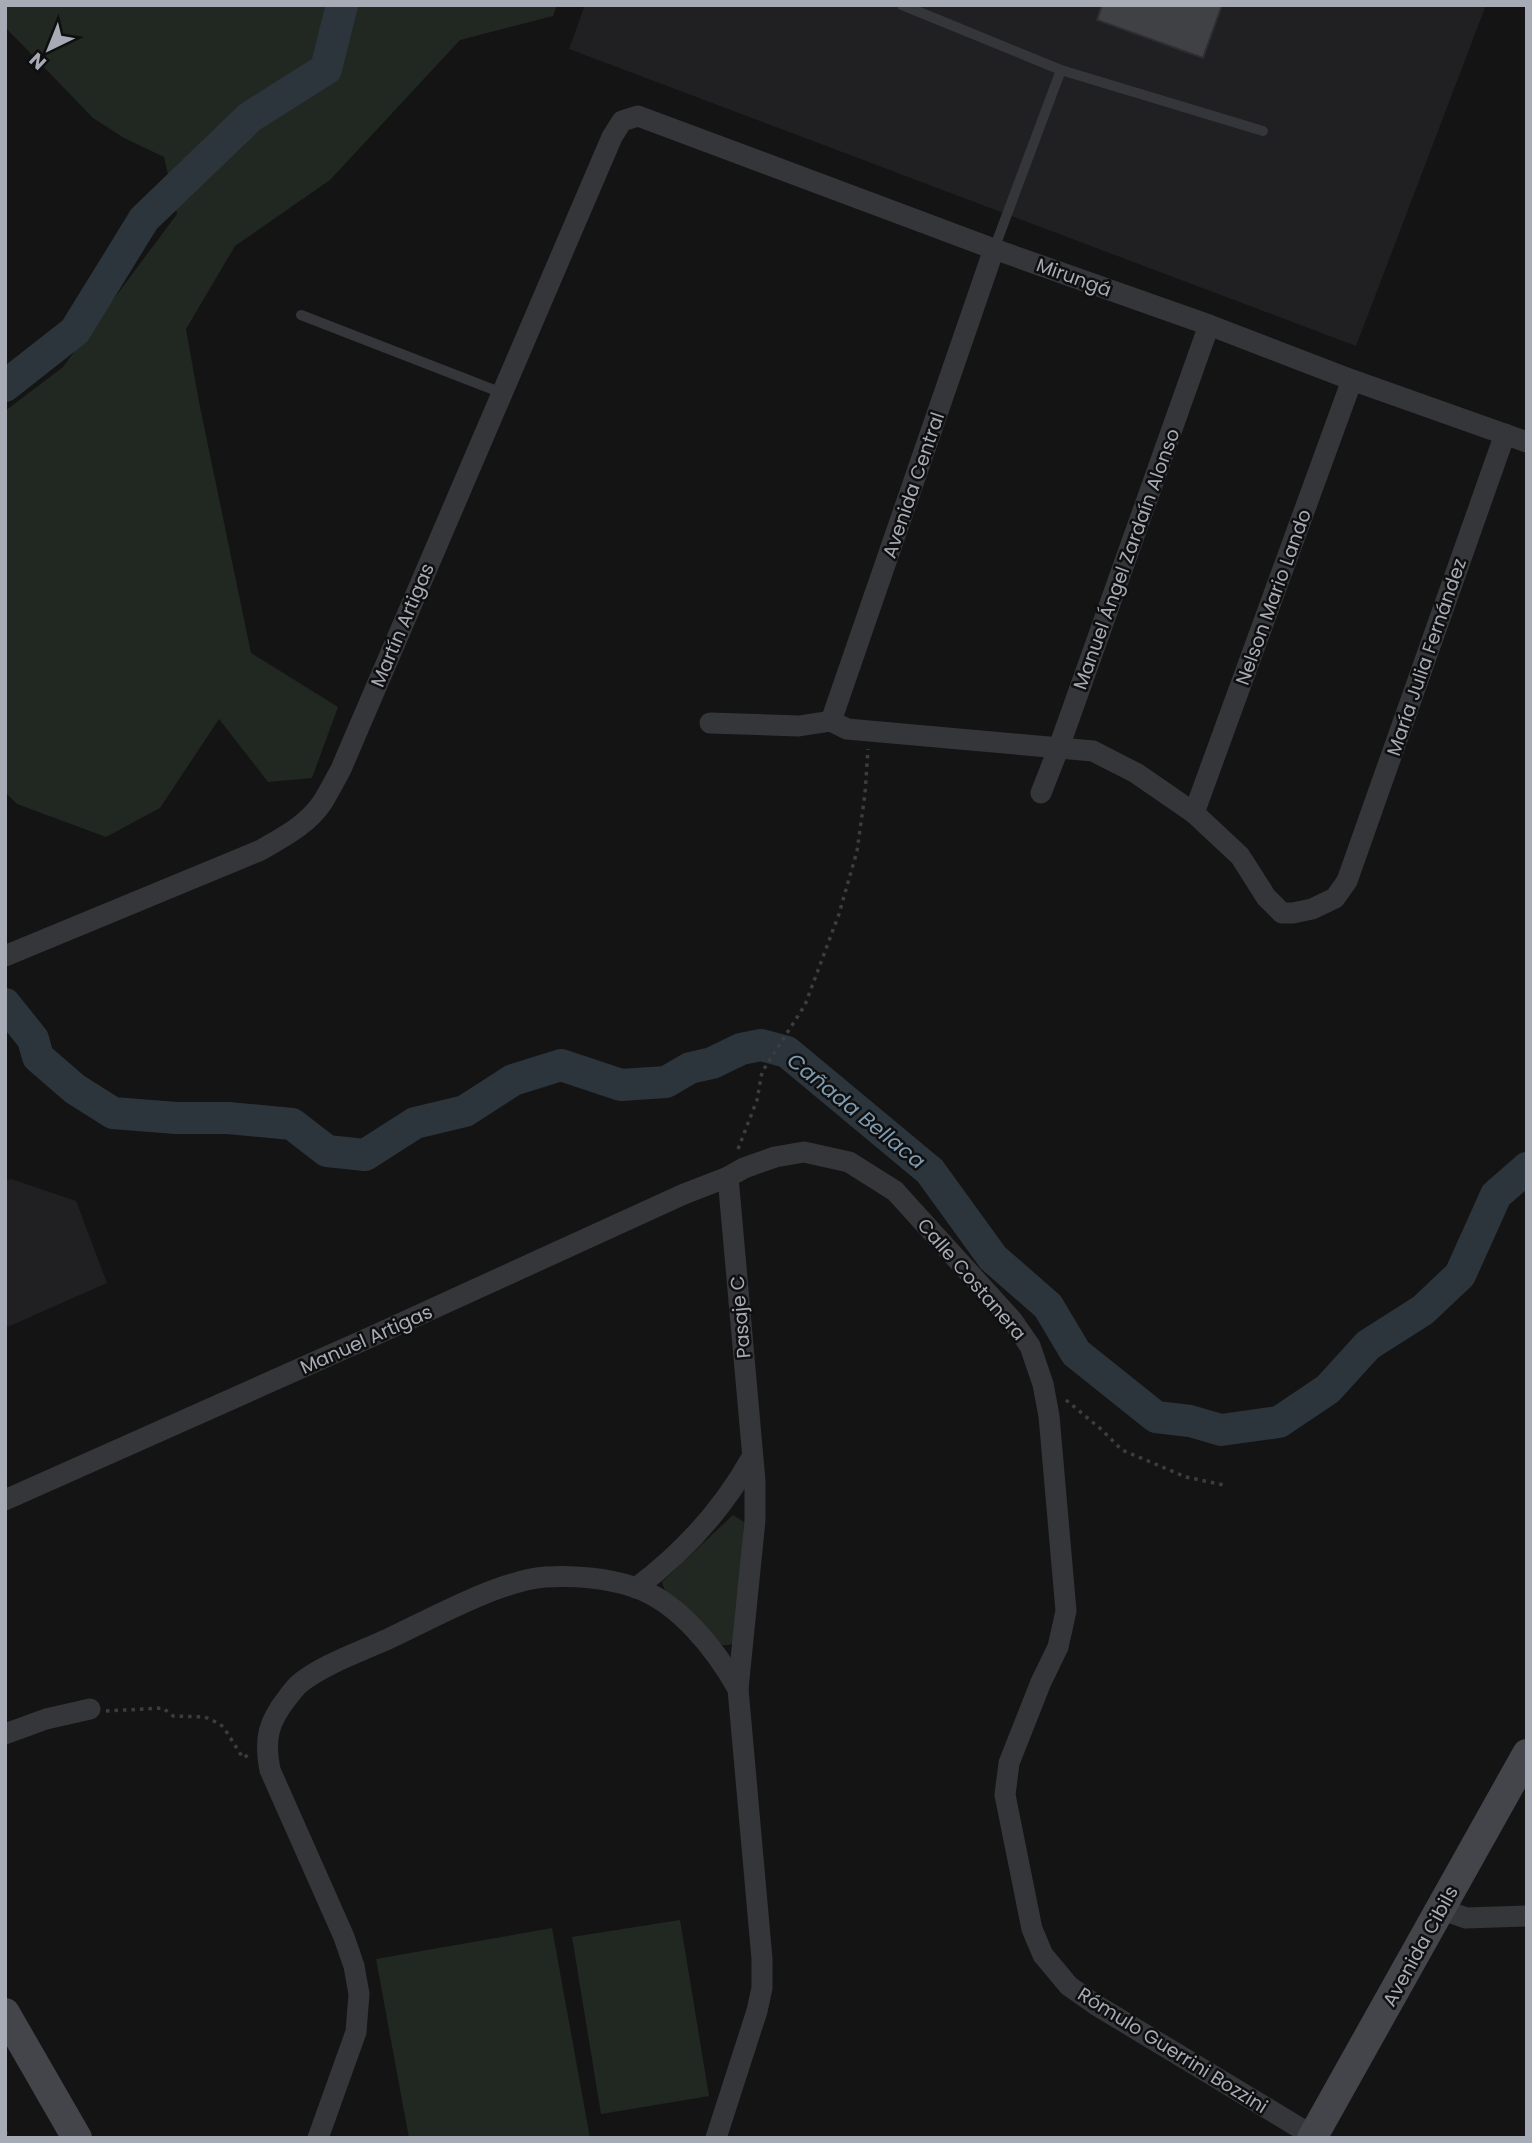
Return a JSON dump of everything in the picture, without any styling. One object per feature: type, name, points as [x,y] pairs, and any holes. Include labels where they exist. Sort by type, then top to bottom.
[{"type":"street","name":"Mirungá","points":[[622,121],[638,116],[994,249],[1527,442]]},
{"type":"street","name":"Martín Artigas","points":[[5,956],[261,850],[309,819],[322,803],[341,769],[612,137],[622,121]]},
{"type":"street","name":"Avenida Central","points":[[831,721],[994,249]]},
{"type":"street","name":"Manuel Ángel Zardaín Alonso","points":[[1041,793],[1209,325]]},
{"type":"street","name":"Nelson Mario Lando","points":[[1194,813],[1352,380]]},
{"type":"street","name":"María Julia Fernández","points":[[1194,813],[1240,856],[1266,897],[1282,913],[1312,909],[1335,898],[1347,881],[1505,434]]},
{"type":"street","points":[[710,723],[799,726],[831,721],[848,729],[1093,751],[1136,773],[1194,813]]},
{"type":"street","name":"Calle Costanera","points":[[728,1177],[775,1157],[804,1153],[849,1162],[895,1191],[1012,1320],[1030,1346],[1044,1384]]},
{"type":"street","name":"Pasaje C","points":[[716,2138],[750,2038],[762,1988],[761,1946],[738,1689],[755,1520],[755,1481],[728,1177]]},
{"type":"street","name":"Manuel Artigas","points":[[5,1500],[684,1194],[728,1177]]},
{"type":"street","name":"Rómulo Guerrini Bozzini","points":[[1044,1384],[1066,1611],[1058,1647],[1009,1763],[1005,1796],[1032,1929],[1043,1955],[1069,1986],[1313,2137]]},
{"type":"street","points":[[636,1588],[656,1572],[722,1506],[752,1457]]},
{"type":"street","points":[[318,2138],[356,2032],[359,1994],[354,1966],[344,1937],[270,1770],[266,1747],[271,1723],[298,1685],[332,1664],[475,1599],[512,1584],[545,1577],[602,1580],[636,1588],[655,1597],[691,1626],[724,1664],[738,1689]]},
{"type":"street","points":[[5,1734],[46,1719],[90,1709]]},
{"type":"street","name":"Avenida Cibils","points":[[1313,2137],[1527,1754]]},
{"type":"street","points":[[1441,1909],[1466,1917],[1527,1916]]},
{"type":"street","points":[[7,2016],[61,2138]]},
{"type":"street","points":[[7,2016],[77,2138]]},
{"type":"lane","points":[[902,5],[1061,70],[1263,131]]},
{"type":"lane","points":[[994,249],[1061,70]]},
{"type":"lane","points":[[301,315],[502,393]]},
{"type":"path","points":[[728,1177],[757,1100],[762,1072],[804,1005],[839,914],[858,851],[869,731]]},
{"type":"path","points":[[1044,1384],[1102,1430],[1122,1450],[1186,1478],[1224,1485]]},
{"type":"path","points":[[90,1709],[111,1712],[148,1707],[163,1708],[173,1716],[205,1717],[220,1724],[243,1758],[266,1747]]},
{"type":"path","points":[[5,2131],[8,2138]]},
{"type":"shaded area","points":[[5,5],[557,5],[553,16],[460,40],[330,180],[235,246],[186,329],[251,653],[338,707],[312,778],[268,782],[219,719],[160,808],[106,837],[17,804],[5,792],[5,411],[63,367],[177,214],[164,157],[124,138],[93,118],[5,27]]},
{"type":"shaded area","points":[[585,5],[1486,5],[1356,346],[569,49]]},
{"type":"shaded area","points":[[11,1179],[76,1201],[107,1283],[5,1328],[5,1181]]},
{"type":"shaded area","points":[[733,1515],[744,1522],[735,1642],[722,1645],[666,1593],[662,1582]]},
{"type":"shaded area","points":[[680,1920],[709,2096],[601,2114],[572,1937]]},
{"type":"shaded area","points":[[552,1928],[590,2138],[409,2138],[376,1959]]},
{"type":"building","points":[[1102,5],[1222,5],[1203,58],[1097,20]]},
{"type":"waterway","points":[[5,386],[75,331],[144,219],[250,117],[326,69],[342,5]]},
{"type":"waterway","name":"Cañada Bellaca","points":[[5,1004],[33,1039],[38,1057],[75,1089],[113,1113],[292,1124],[327,1151],[365,1155],[415,1123],[465,1111],[513,1080],[561,1065],[621,1085],[666,1082],[690,1068],[712,1063],[741,1049],[761,1045],[787,1052],[930,1171],[993,1258],[1048,1306],[1076,1353],[1156,1417],[1190,1421],[1221,1430],[1279,1422],[1328,1389],[1368,1345],[1423,1310],[1460,1275],[1496,1195],[1527,1168]]}]
